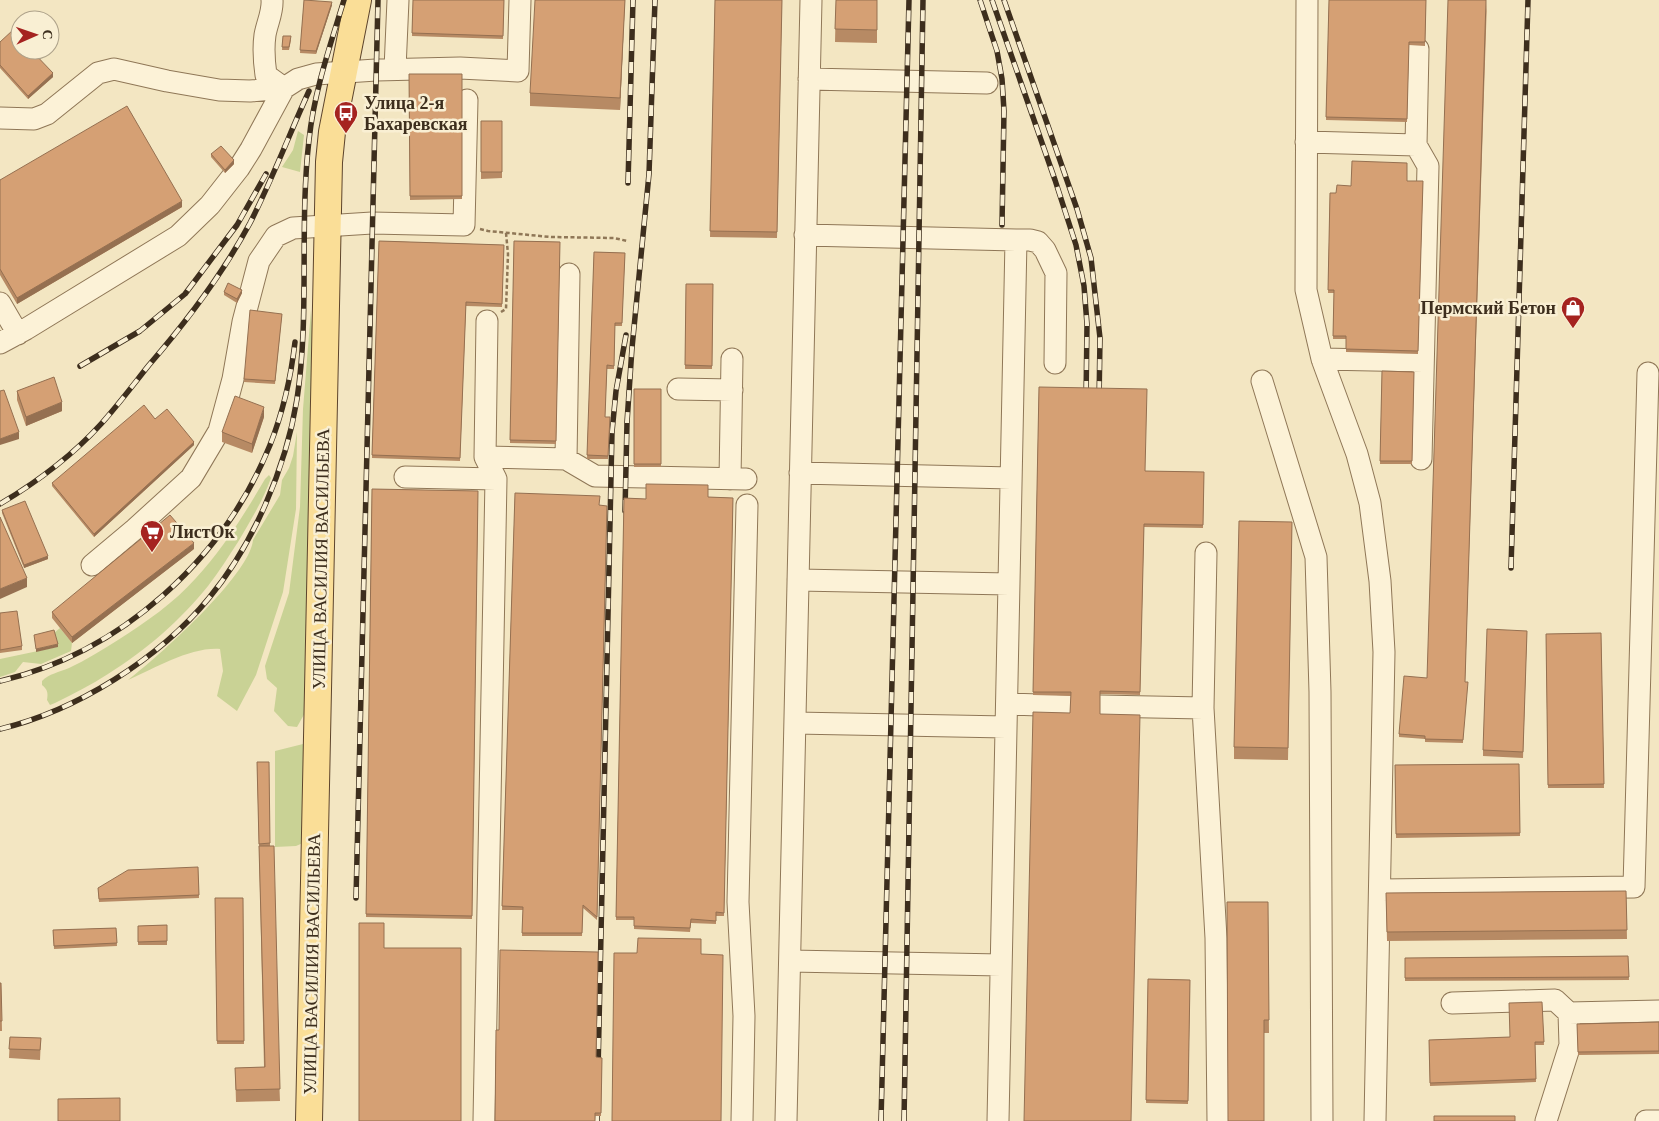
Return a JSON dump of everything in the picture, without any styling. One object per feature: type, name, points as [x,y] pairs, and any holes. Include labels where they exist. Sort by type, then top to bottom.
[{"type":"main road","name":"УЛИЦА ВАСИЛИЯ ВАСИЛЬЕВА","points":[[309,1121],[328,226],[332,132],[358,0]]},
{"type":"lane","points":[[272,0],[265,35],[263,58],[266,75],[284,88]]},
{"type":"lane","points":[[395,69],[398,0]]},
{"type":"lane","points":[[0,118],[34,119],[47,114],[98,73],[114,69],[219,90],[250,91],[284,88],[303,77],[395,69],[460,68],[518,71],[520,0]]},
{"type":"lane","points":[[786,1121],[811,0]]},
{"type":"lane","points":[[1307,0],[1306,290],[1322,359],[1357,454],[1370,503],[1380,581],[1384,652],[1376,1121]]},
{"type":"lane","points":[[1418,49],[1416,145],[1428,166],[1421,459]]},
{"type":"lane","points":[[809,79],[987,83]]},
{"type":"lane","points":[[0,303],[9,338],[178,236],[210,206],[238,168],[251,149],[284,88]]},
{"type":"lane","points":[[92,565],[191,478],[219,431],[233,380],[243,322],[259,261],[276,236],[293,228],[372,223],[464,225],[468,100]]},
{"type":"lane","points":[[1306,142],[1416,145]]},
{"type":"lane","points":[[806,235],[1030,240],[1038,242],[1045,250],[1056,273],[1055,363]]},
{"type":"lane","points":[[998,1121],[1016,240]]},
{"type":"lane","points":[[566,458],[569,274]]},
{"type":"lane","points":[[484,1121],[496,479],[485,457],[487,320]]},
{"type":"lane","points":[[485,457],[566,458],[595,476],[738,479],[732,390],[732,359]]},
{"type":"lane","points":[[1322,359],[1423,361]]},
{"type":"lane","points":[[1381,890],[1634,887],[1648,373]]},
{"type":"lane","points":[[1262,380],[1316,557],[1320,702],[1322,1121]]},
{"type":"lane","points":[[678,389],[732,390]]},
{"type":"lane","points":[[800,473],[1012,478]]},
{"type":"lane","points":[[404,477],[496,479]]},
{"type":"lane","points":[[742,1121],[744,1016],[738,902],[747,505]]},
{"type":"lane","points":[[1206,553],[1203,708],[1216,938],[1218,1121]]},
{"type":"lane","points":[[798,580],[1009,584]]},
{"type":"lane","points":[[1007,704],[1070,706]]},
{"type":"lane","points":[[1100,706],[1203,708]]},
{"type":"lane","points":[[795,723],[1006,727]]},
{"type":"lane","points":[[790,960],[1001,965]]},
{"type":"lane","points":[[1452,1003],[1555,1000],[1569,1013],[1659,1011]]},
{"type":"lane","points":[[1546,1121],[1570,1045],[1569,1013]]},
{"type":"lane","points":[[1646,1121],[1659,1121]]},
{"type":"path","points":[[464,225],[488,232],[551,237],[614,238],[627,241]]},
{"type":"path","points":[[487,320],[506,309],[508,254],[506,233]]},
{"type":"green space","points":[[298,131],[304,135],[300,172],[282,167],[293,150]]},
{"type":"green space","points":[[311,310],[313,351],[306,711],[297,727],[288,726],[274,711],[277,688],[267,679],[265,666],[289,593],[300,507],[303,409]]},
{"type":"green space","points":[[297,432],[296,509],[283,592],[256,675],[237,711],[217,696],[223,671],[220,649],[197,651],[185,655],[128,680],[180,635],[220,594],[236,574],[248,555],[253,540],[280,495],[282,480],[293,456]]},
{"type":"green space","points":[[269,475],[271,478],[264,495],[238,542],[212,581],[186,611],[149,645],[122,665],[89,686],[50,705],[42,681],[51,675],[82,662],[118,640],[178,596],[215,555]]},
{"type":"green space","points":[[60,628],[72,643],[71,651],[41,664],[23,662],[15,672],[0,677],[0,659],[57,647],[54,633]]},
{"type":"green space","points":[[303,744],[307,753],[303,843],[296,846],[275,847],[275,751]]},
{"type":"building","points":[[304,0],[332,2],[316,51],[300,50]]},
{"type":"building","points":[[413,0],[504,0],[503,36],[412,33]]},
{"type":"building","points":[[535,0],[625,0],[620,98],[530,93]]},
{"type":"building","points":[[715,0],[782,0],[777,232],[710,231]]},
{"type":"building","points":[[836,0],[877,0],[877,30],[835,29]]},
{"type":"building","points":[[1329,0],[1426,0],[1425,42],[1409,42],[1407,119],[1326,117]]},
{"type":"building","points":[[1448,0],[1486,0],[1465,682],[1468,682],[1463,740],[1425,739],[1425,736],[1399,734],[1404,676],[1427,678]]},
{"type":"building","points":[[10,33],[10,60],[41,60],[53,73],[28,96],[0,65],[0,42]]},
{"type":"building","points":[[283,36],[291,36],[289,47],[282,47]]},
{"type":"building","points":[[409,74],[462,74],[462,196],[410,196]]},
{"type":"building","points":[[127,106],[182,201],[17,298],[0,269],[0,180]]},
{"type":"building","points":[[481,121],[502,121],[502,172],[481,172]]},
{"type":"building","points":[[221,146],[234,160],[225,170],[211,154]]},
{"type":"building","points":[[1352,161],[1407,163],[1407,181],[1423,181],[1418,351],[1346,349],[1346,336],[1333,336],[1334,290],[1328,290],[1330,193],[1336,193],[1337,185],[1351,186]]},
{"type":"building","points":[[379,241],[504,245],[502,304],[466,302],[460,458],[372,455]]},
{"type":"building","points":[[514,241],[560,242],[556,441],[510,440]]},
{"type":"building","points":[[594,252],[625,253],[622,323],[615,323],[614,366],[607,365],[605,417],[610,417],[608,456],[587,455]]},
{"type":"building","points":[[228,283],[242,290],[237,299],[224,292]]},
{"type":"building","points":[[686,284],[713,284],[712,366],[685,365]]},
{"type":"building","points":[[250,310],[282,314],[275,381],[244,379]]},
{"type":"building","points":[[1382,371],[1414,372],[1412,461],[1380,461]]},
{"type":"building","points":[[54,377],[62,402],[26,417],[17,391]]},
{"type":"building","points":[[1039,387],[1147,389],[1145,471],[1204,472],[1203,525],[1144,524],[1140,692],[1100,691],[1100,714],[1140,715],[1131,1121],[1024,1121],[1033,712],[1070,713],[1071,692],[1033,692]]},
{"type":"building","points":[[634,389],[661,389],[661,464],[634,464]]},
{"type":"building","points":[[4,390],[19,432],[0,439],[0,391]]},
{"type":"building","points":[[235,396],[264,407],[252,444],[222,432]]},
{"type":"building","points":[[144,405],[155,419],[167,409],[194,442],[94,534],[52,483]]},
{"type":"building","points":[[646,484],[708,485],[708,497],[733,498],[724,913],[716,912],[716,921],[691,919],[690,928],[634,926],[634,917],[616,917],[624,498],[646,499]]},
{"type":"building","points":[[372,489],[478,491],[472,916],[366,914]]},
{"type":"building","points":[[515,493],[600,496],[599,505],[607,506],[597,917],[583,905],[582,933],[522,933],[523,907],[502,906]]},
{"type":"building","points":[[25,501],[48,556],[24,565],[2,510]]},
{"type":"building","points":[[170,515],[194,543],[72,637],[52,612]]},
{"type":"building","points":[[0,517],[27,578],[0,589]]},
{"type":"building","points":[[1239,521],[1292,522],[1288,748],[1234,747]]},
{"type":"building","points":[[17,611],[22,646],[0,650],[0,613]]},
{"type":"building","points":[[1487,629],[1527,631],[1523,752],[1483,750]]},
{"type":"building","points":[[54,630],[58,644],[36,649],[34,635]]},
{"type":"building","points":[[1601,633],[1604,784],[1548,785],[1546,634]]},
{"type":"building","points":[[257,762],[269,762],[270,843],[259,844]]},
{"type":"building","points":[[1519,764],[1520,833],[1396,834],[1395,765]]},
{"type":"building","points":[[259,846],[274,846],[280,1089],[236,1090],[235,1068],[265,1067]]},
{"type":"building","points":[[198,867],[199,895],[99,899],[98,888],[128,870]]},
{"type":"building","points":[[1626,891],[1627,930],[1387,932],[1386,893]]},
{"type":"building","points":[[215,898],[243,898],[244,1041],[217,1041]]},
{"type":"building","points":[[1227,902],[1268,902],[1269,1020],[1264,1020],[1264,1121],[1228,1121]]},
{"type":"building","points":[[359,923],[384,923],[384,948],[461,948],[461,1121],[359,1121]]},
{"type":"building","points":[[167,925],[167,941],[138,942],[138,926]]},
{"type":"building","points":[[116,928],[117,943],[54,946],[53,930]]},
{"type":"building","points":[[638,938],[701,939],[701,954],[723,955],[721,1121],[612,1121],[614,953],[637,953]]},
{"type":"building","points":[[500,950],[598,952],[596,1057],[602,1058],[601,1113],[595,1113],[595,1121],[495,1121],[496,1030],[499,1030]]},
{"type":"building","points":[[1628,956],[1629,977],[1405,978],[1405,958]]},
{"type":"building","points":[[1148,979],[1190,980],[1188,1101],[1146,1100]]},
{"type":"building","points":[[1,983],[2,1021],[0,1021]]},
{"type":"building","points":[[1542,1002],[1544,1042],[1535,1042],[1536,1079],[1430,1083],[1429,1040],[1510,1037],[1509,1003]]},
{"type":"building","points":[[1659,1022],[1659,1051],[1578,1052],[1577,1024]]},
{"type":"building","points":[[10,1037],[41,1038],[40,1050],[9,1049]]},
{"type":"building","points":[[120,1098],[120,1121],[58,1121],[58,1099]]},
{"type":"building","points":[[1434,1116],[1515,1116],[1515,1121],[1434,1121]]},
{"type":"railway","points":[[0,729],[58,710],[114,680],[141,662],[166,642],[209,598],[240,554],[253,530],[276,478],[285,452],[297,399],[303,335],[306,172],[311,122],[328,52],[344,0]]},
{"type":"railway","points":[[356,898],[378,0]]},
{"type":"railway","points":[[628,183],[633,0]]},
{"type":"railway","points":[[625,511],[627,422],[632,348],[649,174],[655,0]]},
{"type":"railway","points":[[881,1121],[909,0]]},
{"type":"railway","points":[[904,1121],[923,0]]},
{"type":"railway","points":[[980,0],[997,51],[1002,79],[1004,111],[1002,225]]},
{"type":"railway","points":[[992,0],[1076,245],[1084,286],[1087,324],[1086,401]]},
{"type":"railway","points":[[1004,0],[1077,209],[1091,258],[1100,338],[1099,403]]},
{"type":"railway","points":[[1511,568],[1528,0]]},
{"type":"railway","points":[[0,504],[54,468],[90,436],[190,314],[228,261],[250,223],[309,91]]},
{"type":"railway","points":[[80,366],[140,331],[185,294],[237,225],[266,174]]},
{"type":"railway","points":[[598,1071],[612,432],[616,391],[626,335]]},
{"type":"railway","points":[[0,681],[44,667],[87,648],[126,624],[163,595],[196,562],[225,526],[250,487],[270,445],[286,394],[295,342]]},
{"type":"railway","points":[[597,1121],[598,1101]]},
{"type":"place","name":"Улица 2-я Бахаревская","points":[[346,134]]},
{"type":"place","name":"Пермский Бетон","points":[[1573,329]]},
{"type":"place","name":"ЛистОк","points":[[152,553]]}]
